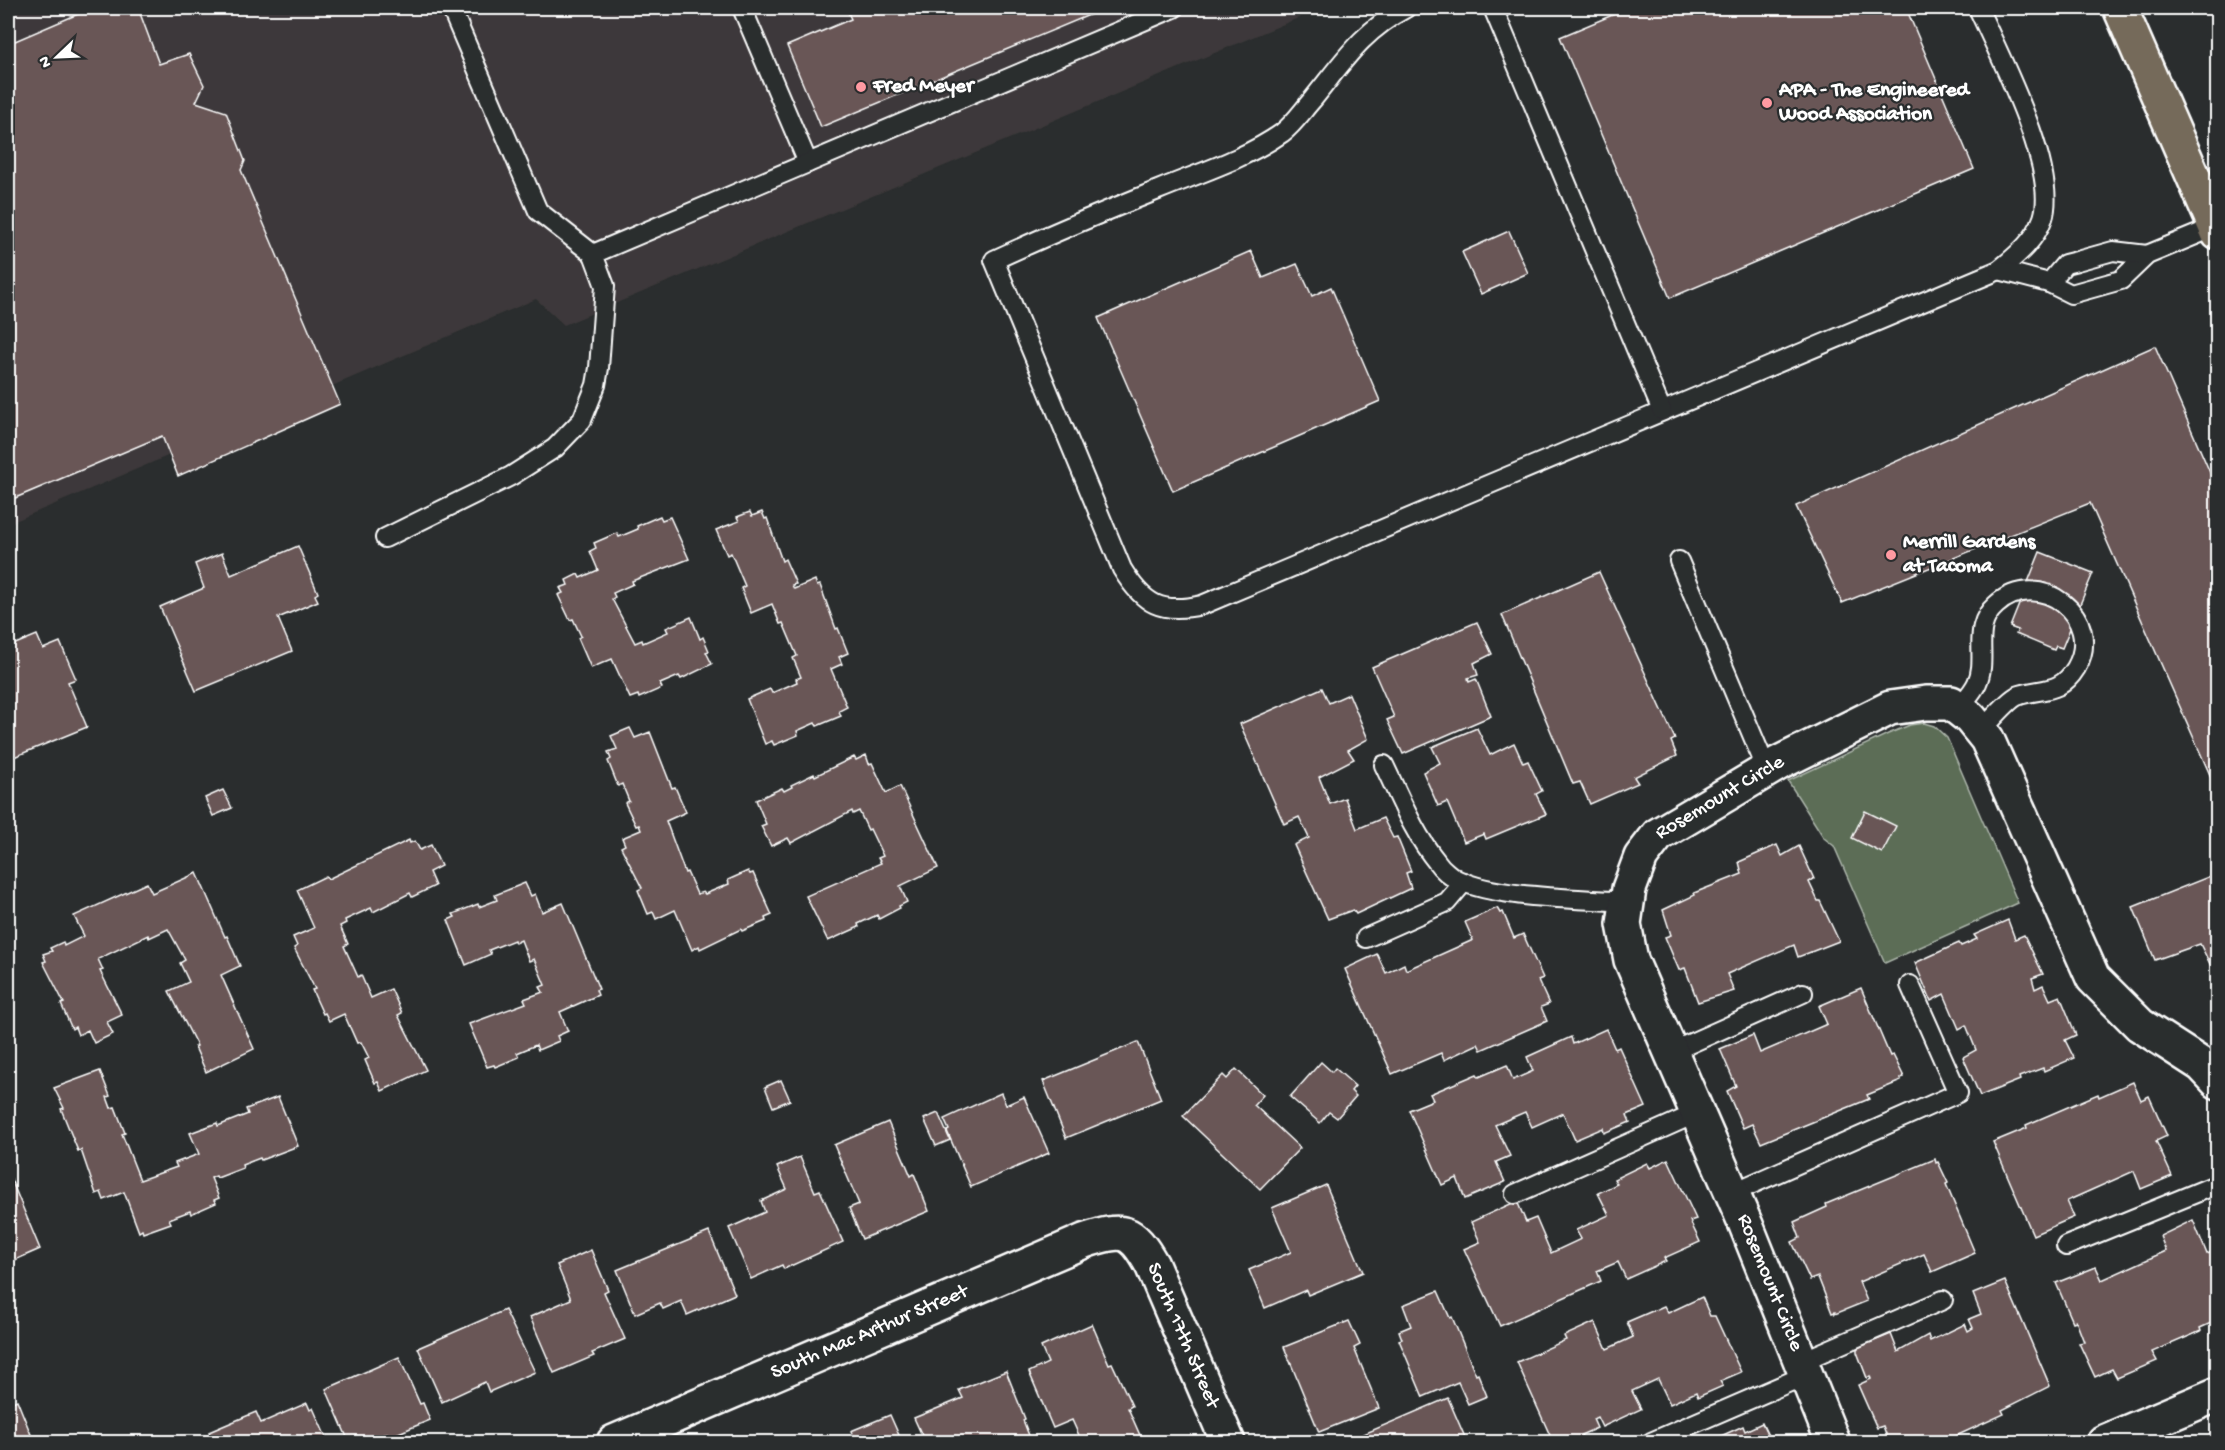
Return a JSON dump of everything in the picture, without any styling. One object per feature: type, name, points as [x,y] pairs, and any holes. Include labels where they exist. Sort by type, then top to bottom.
[{"type":"main road","points":[[2120,8],[2216,230]]},
{"type":"street","name":"Rosemount Circle","points":[[1833,1443],[1732,1193],[1631,960],[1624,924],[1629,889],[1641,857],[1658,835],[1767,770],[1890,708],[1926,703],[1951,703],[1970,720]]},
{"type":"street","points":[[1970,720],[1991,749],[2093,978],[2140,1025],[2202,1065],[2217,1083]]},
{"type":"street","name":"South Mac Arthur Street","points":[[614,1443],[1084,1241],[1112,1234],[1128,1234]]},
{"type":"street","name":"South 17th Street","points":[[1128,1234],[1143,1250],[1160,1281],[1228,1443]]},
{"type":"street","points":[[2104,1443],[2217,1396]]},
{"type":"lane","points":[[385,538],[534,463],[555,448],[582,420],[596,386],[599,368],[605,286],[593,254],[538,211],[451,8]]},
{"type":"lane","points":[[742,8],[808,163]]},
{"type":"lane","points":[[593,254],[1174,8]]},
{"type":"lane","points":[[1406,8],[1376,26],[1363,38],[1284,132],[1261,146],[1215,167],[1077,223],[994,260],[1122,569],[1132,585],[1149,600],[1168,609],[1179,610],[1202,605],[1999,270],[2024,249],[2035,235],[2043,217],[2047,193],[2041,163],[2029,125],[1978,8]]},
{"type":"lane","points":[[1493,8],[1662,411]]},
{"type":"lane","points":[[1999,270],[2049,283],[2071,294],[2121,280],[2147,255],[2216,230]]},
{"type":"lane","points":[[2049,283],[2065,264],[2113,251],[2147,255]]},
{"type":"lane","points":[[1679,561],[1767,770]]},
{"type":"lane","points":[[2039,591],[2055,596],[2068,606],[2077,620],[2082,636],[2082,652],[2076,668],[2064,681],[2050,690],[2015,697],[1970,720],[1978,682],[1980,637],[1984,620],[1994,607],[2007,597],[2022,592],[2039,591]]},
{"type":"lane","points":[[1384,765],[1419,836],[1438,864],[1457,880],[1485,889],[1520,894],[1627,902]]},
{"type":"lane","points":[[1366,938],[1447,902],[1464,882]]},
{"type":"lane","points":[[1732,1193],[1958,1093],[1910,985]]},
{"type":"lane","points":[[1671,1052],[1803,993]]},
{"type":"lane","points":[[1515,1194],[1697,1113]]},
{"type":"lane","points":[[2066,1246],[2217,1184]]},
{"type":"lane","points":[[1651,1443],[1942,1300]]},
{"type":"shaded area","points":[[8,8],[1322,8],[564,325],[536,299],[8,524]]},
{"type":"green space","points":[[1924,723],[1934,726],[1947,738],[2018,903],[1885,963],[1834,846],[1824,838],[1788,781],[1888,734],[1910,725]]},
{"type":"building","points":[[92,8],[138,8],[159,64],[189,54],[204,85],[196,102],[226,112],[245,161],[241,170],[340,404],[178,476],[162,436],[8,501],[8,111],[16,108],[8,85],[8,44]]},
{"type":"building","name":"Fred Meyer","points":[[846,8],[1106,8],[821,127],[787,46],[851,19]]},
{"type":"building","name":"APA - The Engineered Wood Association","points":[[1629,8],[1906,8],[1974,169],[1670,298],[1560,37]]},
{"type":"building","points":[[1509,231],[1528,273],[1481,294],[1462,252]]},
{"type":"building","points":[[1251,251],[1263,278],[1297,264],[1312,296],[1331,287],[1380,401],[1173,491],[1098,318]]},
{"type":"building","name":"Merrill Gardens at Tacoma","points":[[2155,346],[2218,491],[2218,793],[2090,503],[1842,603],[1796,506]]},
{"type":"building","points":[[750,512],[752,516],[762,512],[765,519],[767,518],[782,561],[785,559],[796,584],[792,585],[794,589],[815,580],[817,586],[820,585],[836,629],[838,628],[848,653],[839,657],[842,664],[831,669],[847,707],[839,711],[841,716],[817,726],[815,723],[797,731],[798,735],[774,745],[772,741],[765,744],[747,699],[770,689],[772,693],[797,682],[796,679],[801,677],[793,658],[797,656],[772,604],[751,613],[741,588],[745,586],[731,553],[727,555],[716,530],[739,521],[737,517]]},
{"type":"building","points":[[660,516],[662,520],[670,517],[689,559],[632,581],[633,584],[613,593],[615,597],[612,599],[635,643],[642,640],[643,643],[668,632],[666,628],[691,617],[700,639],[703,637],[709,651],[706,652],[712,664],[681,679],[679,676],[660,684],[662,688],[639,698],[638,695],[630,698],[612,659],[591,668],[578,638],[581,636],[558,595],[563,593],[560,588],[568,585],[566,580],[578,574],[580,578],[598,570],[590,551],[596,548],[594,543],[617,533],[619,537]]},
{"type":"building","points":[[298,546],[318,593],[315,595],[318,601],[278,618],[292,651],[196,691],[160,607],[204,588],[195,564],[222,553],[231,575]]},
{"type":"building","points":[[2040,552],[2093,573],[2062,648],[2056,646],[2054,650],[2016,634],[2018,630],[2010,627]]},
{"type":"building","points":[[1599,572],[1675,739],[1671,741],[1677,756],[1634,777],[1638,783],[1590,804],[1580,782],[1573,784],[1502,615]]},
{"type":"building","points":[[1477,622],[1492,654],[1474,663],[1478,675],[1468,678],[1469,682],[1476,679],[1491,716],[1403,754],[1387,720],[1394,717],[1372,667]]},
{"type":"building","points":[[37,635],[43,649],[60,642],[76,679],[68,682],[87,727],[9,759],[8,647]]},
{"type":"building","points":[[1322,688],[1329,703],[1349,694],[1368,739],[1348,750],[1354,759],[1319,777],[1330,804],[1345,798],[1357,829],[1383,818],[1393,838],[1397,837],[1411,871],[1406,873],[1411,888],[1356,914],[1353,910],[1328,919],[1294,845],[1309,838],[1299,817],[1284,824],[1240,724]]},
{"type":"building","points":[[630,728],[635,738],[650,732],[672,788],[675,787],[686,812],[666,821],[685,873],[687,872],[697,894],[703,892],[705,894],[729,884],[728,880],[748,871],[750,874],[753,873],[772,915],[765,918],[766,921],[742,931],[741,929],[700,949],[699,946],[692,950],[675,910],[656,919],[653,912],[648,914],[638,890],[642,888],[621,847],[625,845],[622,838],[641,830],[639,825],[636,826],[625,803],[629,801],[622,784],[618,786],[608,761],[611,759],[608,752],[617,749],[611,736]]},
{"type":"building","points":[[1477,728],[1490,755],[1514,743],[1523,763],[1528,761],[1542,791],[1536,794],[1546,814],[1486,839],[1484,834],[1464,842],[1447,802],[1438,806],[1423,772],[1440,763],[1432,747]]},
{"type":"building","points":[[866,755],[886,793],[900,786],[938,868],[900,886],[907,902],[899,906],[900,908],[879,919],[877,915],[858,924],[859,927],[828,941],[806,896],[881,863],[878,858],[883,856],[870,829],[868,830],[859,811],[853,814],[852,811],[791,843],[788,838],[771,846],[761,826],[766,824],[756,800],[782,788],[784,791],[792,787],[791,785],[854,757],[856,760]]},
{"type":"building","points":[[223,790],[232,808],[213,816],[205,798]]},
{"type":"building","points":[[1865,811],[1896,826],[1882,853],[1852,838]]},
{"type":"building","points":[[409,840],[410,843],[415,841],[420,850],[431,845],[441,866],[429,872],[435,886],[412,897],[410,893],[373,912],[371,908],[345,920],[346,923],[340,926],[348,944],[344,946],[358,977],[361,975],[371,998],[391,989],[402,1013],[398,1015],[426,1070],[382,1091],[378,1082],[375,1083],[365,1060],[369,1058],[361,1042],[357,1043],[344,1014],[329,1021],[325,1013],[323,1014],[312,990],[315,989],[294,948],[297,946],[293,937],[314,928],[297,890],[326,876],[328,879]]},
{"type":"building","points":[[1777,845],[1782,856],[1799,846],[1814,879],[1809,882],[1839,941],[1798,957],[1794,945],[1727,974],[1734,991],[1698,1002],[1685,968],[1679,970],[1665,937],[1671,935],[1663,910],[1695,895],[1694,893],[1742,874],[1739,862]]},
{"type":"building","points":[[197,873],[240,966],[221,975],[254,1049],[206,1072],[195,1047],[197,1046],[169,991],[189,982],[180,963],[185,960],[168,929],[149,938],[148,935],[98,959],[103,970],[100,971],[122,1015],[107,1022],[113,1034],[94,1043],[88,1030],[78,1035],[75,1027],[72,1029],[61,1004],[64,1003],[43,962],[46,961],[43,954],[52,951],[50,948],[63,942],[64,946],[84,936],[74,916],[147,883],[152,893]]},
{"type":"building","points":[[2218,873],[2218,980],[2200,944],[2155,960],[2133,907]]},
{"type":"building","points":[[525,883],[531,896],[535,894],[542,912],[563,903],[599,989],[596,990],[598,995],[560,1012],[568,1031],[557,1036],[559,1041],[538,1050],[536,1045],[517,1053],[519,1057],[495,1067],[494,1065],[487,1067],[469,1024],[526,1003],[524,999],[543,992],[540,987],[545,985],[534,959],[529,961],[521,940],[515,943],[514,940],[489,950],[491,954],[466,965],[448,920],[455,917],[453,914],[478,904],[479,907],[497,900],[495,895]]},
{"type":"building","points":[[1497,908],[1500,913],[1503,912],[1514,938],[1523,934],[1543,978],[1538,980],[1549,1004],[1541,1007],[1547,1021],[1481,1050],[1478,1044],[1444,1060],[1441,1053],[1392,1074],[1345,969],[1377,954],[1386,973],[1404,964],[1406,970],[1473,940],[1465,922]]},
{"type":"building","points":[[2008,920],[2015,939],[2024,935],[2043,974],[2032,978],[2035,989],[2043,985],[2050,1000],[2060,996],[2076,1035],[2065,1040],[2074,1058],[2044,1071],[2043,1068],[2019,1077],[2020,1080],[1980,1096],[1963,1057],[1976,1050],[1966,1025],[1959,1029],[1944,994],[1931,1001],[1915,963],[1959,943],[1961,946],[1977,939],[1974,935]]},
{"type":"building","points":[[1861,988],[1890,1056],[1893,1055],[1904,1077],[1901,1081],[1867,1095],[1869,1099],[1761,1143],[1752,1124],[1743,1128],[1727,1091],[1736,1086],[1720,1049],[1753,1035],[1760,1053],[1827,1024],[1819,1006]]},
{"type":"building","points":[[1606,1029],[1615,1049],[1619,1047],[1646,1107],[1627,1115],[1630,1122],[1604,1133],[1603,1128],[1575,1140],[1563,1113],[1532,1127],[1525,1112],[1495,1125],[1510,1156],[1496,1162],[1505,1182],[1465,1199],[1457,1178],[1442,1185],[1409,1110],[1433,1100],[1430,1094],[1477,1074],[1479,1077],[1507,1065],[1513,1080],[1533,1071],[1527,1057],[1571,1037],[1573,1044]]},
{"type":"building","points":[[1138,1042],[1161,1099],[1066,1138],[1043,1081]]},
{"type":"building","points":[[1321,1062],[1332,1072],[1335,1068],[1355,1086],[1351,1091],[1356,1096],[1337,1118],[1329,1112],[1320,1123],[1290,1097]]},
{"type":"building","points":[[1236,1069],[1263,1095],[1254,1105],[1300,1148],[1260,1189],[1183,1116],[1223,1075],[1227,1079]]},
{"type":"building","points":[[100,1071],[110,1096],[107,1097],[111,1108],[115,1107],[125,1133],[122,1134],[140,1180],[177,1167],[175,1163],[199,1154],[190,1133],[217,1123],[218,1126],[248,1114],[246,1109],[278,1097],[298,1146],[242,1165],[243,1168],[217,1178],[216,1176],[211,1178],[219,1198],[214,1200],[216,1203],[191,1214],[190,1211],[169,1219],[171,1223],[143,1233],[142,1230],[139,1232],[124,1192],[104,1200],[101,1192],[96,1194],[81,1150],[78,1151],[61,1109],[64,1108],[54,1088]]},
{"type":"building","points":[[781,1080],[790,1100],[773,1107],[765,1087]]},
{"type":"building","points":[[2133,1082],[2141,1100],[2149,1096],[2167,1136],[2156,1141],[2172,1176],[2141,1189],[2134,1171],[2067,1201],[2074,1217],[2033,1235],[1993,1142],[2098,1094],[2099,1097]]},
{"type":"building","points":[[1001,1093],[1006,1105],[1024,1097],[1049,1153],[971,1187],[944,1119]]},
{"type":"building","points":[[938,1113],[950,1140],[936,1146],[924,1119]]},
{"type":"building","points":[[888,1122],[911,1176],[914,1174],[929,1211],[862,1239],[849,1208],[859,1204],[834,1145]]},
{"type":"building","points":[[800,1157],[815,1192],[820,1190],[843,1242],[784,1269],[782,1265],[751,1279],[729,1228],[765,1212],[761,1201],[787,1189],[777,1167]]},
{"type":"building","points":[[1668,1159],[1696,1219],[1690,1221],[1700,1242],[1626,1279],[1618,1262],[1597,1271],[1601,1281],[1500,1326],[1464,1249],[1480,1242],[1471,1222],[1517,1201],[1526,1222],[1536,1218],[1551,1253],[1581,1239],[1576,1230],[1609,1215],[1598,1193],[1617,1184],[1614,1179],[1647,1163],[1650,1168]]},
{"type":"building","points":[[1935,1159],[1948,1183],[1946,1184],[1975,1253],[1932,1272],[1924,1254],[1859,1282],[1867,1301],[1835,1314],[1835,1312],[1832,1313],[1818,1277],[1810,1280],[1792,1242],[1800,1238],[1794,1222],[1827,1207],[1826,1204]]},
{"type":"building","points":[[8,1172],[40,1249],[8,1263]]},
{"type":"building","points":[[1326,1185],[1363,1272],[1308,1295],[1306,1290],[1265,1308],[1249,1270],[1291,1252],[1272,1208]]},
{"type":"building","points":[[2193,1220],[2207,1254],[2215,1251],[2218,1256],[2218,1320],[2200,1328],[2201,1331],[2152,1352],[2157,1361],[2117,1378],[2112,1369],[2095,1377],[2079,1343],[2084,1342],[2076,1321],[2073,1322],[2056,1283],[2096,1267],[2102,1280],[2166,1251],[2160,1236]]},
{"type":"building","points":[[709,1232],[735,1294],[687,1315],[681,1301],[663,1309],[660,1303],[635,1314],[617,1270]]},
{"type":"building","points":[[591,1250],[608,1290],[604,1292],[625,1339],[592,1353],[594,1356],[554,1373],[530,1317],[571,1299],[557,1265]]},
{"type":"building","points":[[2005,1281],[2050,1386],[2002,1410],[2004,1414],[1943,1442],[1889,1442],[1883,1426],[1877,1428],[1858,1385],[1871,1379],[1870,1376],[1867,1378],[1857,1348],[1891,1334],[1898,1352],[1928,1335],[1930,1341],[1965,1324],[1968,1331],[1973,1328],[1969,1319],[1981,1314],[1973,1294]]},
{"type":"building","points":[[1438,1291],[1487,1396],[1468,1404],[1458,1382],[1423,1397],[1399,1340],[1402,1339],[1399,1331],[1411,1326],[1403,1305]]},
{"type":"building","points":[[1702,1297],[1710,1316],[1715,1316],[1741,1372],[1720,1381],[1723,1386],[1698,1397],[1696,1392],[1670,1404],[1658,1379],[1632,1391],[1641,1409],[1602,1427],[1597,1417],[1593,1419],[1597,1428],[1581,1435],[1584,1442],[1553,1442],[1517,1362],[1566,1340],[1564,1336],[1595,1322],[1607,1349],[1633,1337],[1627,1322],[1664,1306],[1668,1313]]},
{"type":"building","points":[[505,1310],[535,1372],[489,1392],[485,1382],[442,1402],[418,1348]]},
{"type":"building","points":[[1349,1321],[1360,1345],[1354,1348],[1379,1408],[1319,1432],[1284,1347]]},
{"type":"building","points":[[1092,1324],[1109,1364],[1112,1363],[1132,1406],[1128,1408],[1143,1442],[1082,1442],[1072,1420],[1053,1428],[1029,1372],[1048,1363],[1041,1347]]},
{"type":"building","points":[[399,1357],[420,1404],[423,1403],[430,1420],[389,1437],[387,1433],[365,1442],[349,1442],[326,1389]]},
{"type":"building","points":[[1006,1371],[1025,1419],[1023,1420],[1030,1438],[1025,1440],[1026,1442],[925,1442],[914,1418],[963,1398],[959,1390]]},
{"type":"building","points":[[1448,1398],[1467,1442],[1354,1442],[1352,1439]]},
{"type":"building","points":[[17,1400],[34,1442],[8,1442],[8,1404]]},
{"type":"building","points":[[307,1403],[310,1410],[313,1408],[328,1442],[214,1442],[209,1432],[256,1412],[261,1423]]},
{"type":"building","points":[[890,1415],[902,1442],[850,1442],[855,1440],[851,1431]]},
{"type":"building","points":[[1762,1423],[1771,1442],[1710,1441],[1743,1426],[1745,1431]]},
{"type":"place","name":"Fred Meyer","points":[[861,87]]},
{"type":"place","name":"APA - The Engineered Wood Association","points":[[1767,103]]},
{"type":"place","name":"Merrill Gardens at Tacoma","points":[[1891,555]]}]
